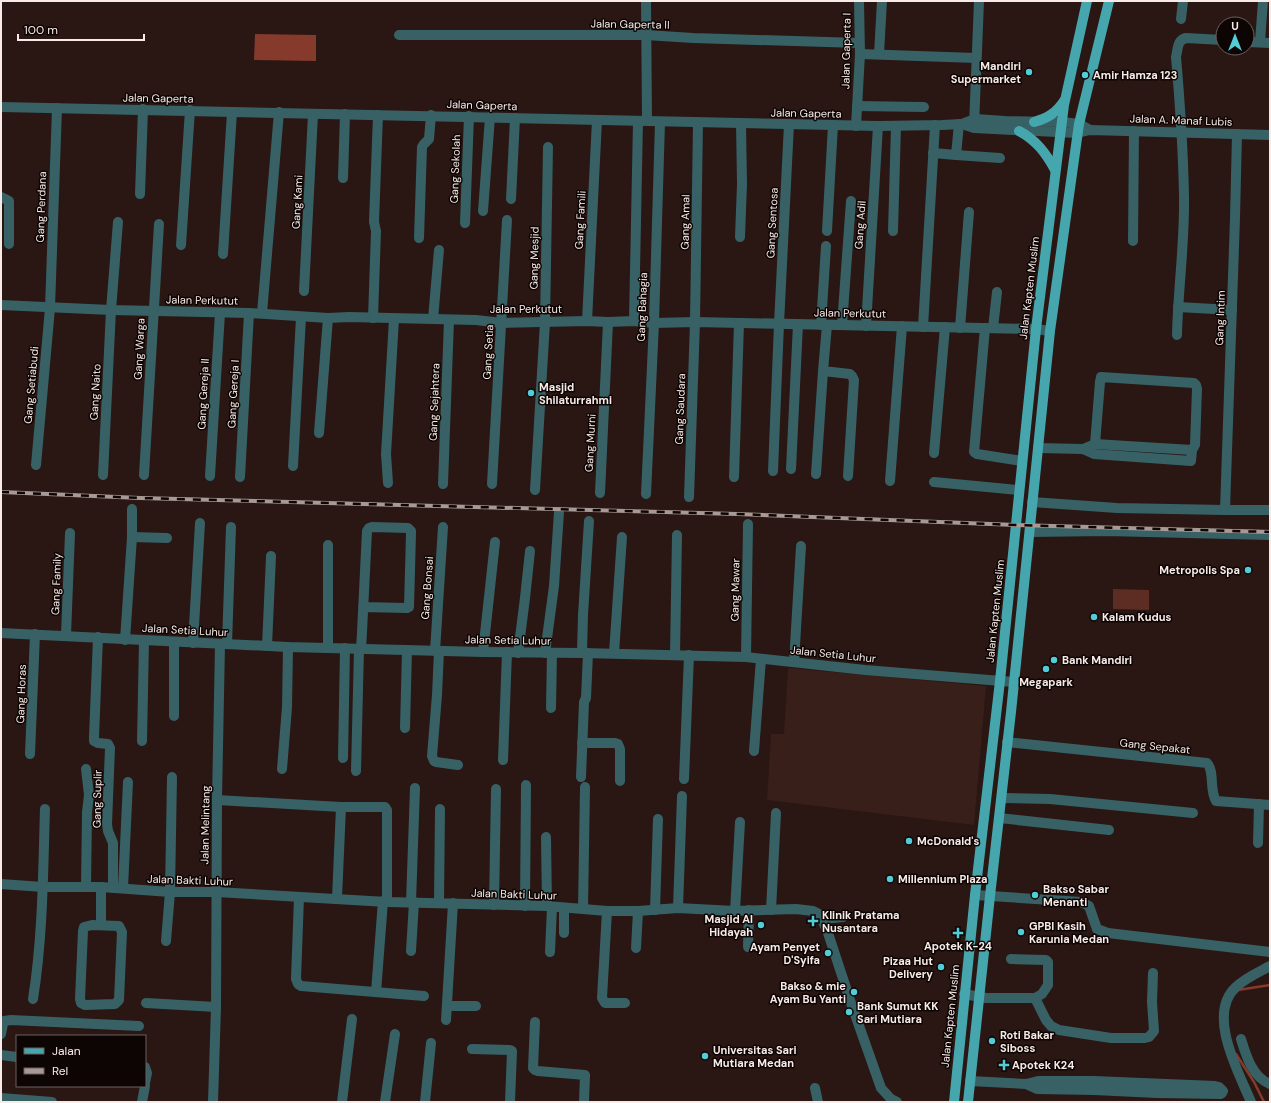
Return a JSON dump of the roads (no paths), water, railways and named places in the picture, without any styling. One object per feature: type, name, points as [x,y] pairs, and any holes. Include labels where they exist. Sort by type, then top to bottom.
[{"type":"main road","name":"Jalan Kapten Muslim","points":[[954,1102],[964,994],[1000,681],[1018,490],[1055,170],[1065,101],[1087,1]]},
{"type":"main road","points":[[968,1102],[1002,798],[1050,331],[1078,129],[1109,1]]},
{"type":"main road","points":[[1034,122],[1054,114],[1065,101]]},
{"type":"main road","points":[[1018,131],[1029,137],[1040,146],[1055,170]]},
{"type":"street","points":[[634,321],[643,121],[646,1]]},
{"type":"street","name":"Jalan Gaperta I","points":[[856,126],[860,49],[859,1]]},
{"type":"street","points":[[879,54],[882,1]]},
{"type":"street","points":[[974,124],[978,1]]},
{"type":"street","points":[[1181,19],[1183,1]]},
{"type":"street","points":[[1255,42],[1265,43],[1264,1]]},
{"type":"street","name":"Jalan Gaperta II","points":[[399,35],[646,35],[860,49],[879,54],[976,58]]},
{"type":"street","points":[[1177,335],[1184,232],[1184,195],[1176,57],[1178,43],[1182,39],[1215,40]]},
{"type":"street","name":"Jalan Gaperta","points":[[1,106],[856,126],[1062,122],[1078,129]]},
{"type":"street","points":[[857,106],[924,107]]},
{"type":"street","name":"Gang Perdana","points":[[50,308],[57,108]]},
{"type":"street","points":[[140,194],[143,109]]},
{"type":"street","points":[[181,245],[190,110]]},
{"type":"street","points":[[223,254],[232,112]]},
{"type":"street","points":[[262,314],[279,112]]},
{"type":"street","name":"Gang Kami","points":[[304,291],[313,114]]},
{"type":"street","points":[[343,178],[345,114]]},
{"type":"street","points":[[373,318],[376,231],[374,222],[378,115]]},
{"type":"street","points":[[419,238],[422,147],[429,139],[431,116]]},
{"type":"street","name":"Gang Sekolah","points":[[465,223],[469,116]]},
{"type":"street","points":[[483,211],[490,117]]},
{"type":"street","points":[[510,199],[515,118]]},
{"type":"street","name":"Gang Famili","points":[[587,321],[597,120]]},
{"type":"street","name":"Gang Bahagia","points":[[646,494],[654,323],[660,122]]},
{"type":"street","name":"Gang Amal","points":[[695,322],[698,122]]},
{"type":"street","points":[[740,237],[742,184],[741,123]]},
{"type":"street","name":"Gang Sentosa","points":[[773,471],[789,124]]},
{"type":"street","points":[[956,155],[960,124]]},
{"type":"street","name":"Jalan Gaperta","points":[[974,124],[1018,131],[1060,133],[1078,129]]},
{"type":"street","points":[[827,231],[833,125]]},
{"type":"street","points":[[923,327],[935,125]]},
{"type":"street","name":"Gang Adil","points":[[866,326],[878,126]]},
{"type":"street","points":[[893,232],[896,126]]},
{"type":"street","name":"Jalan A. Manaf Lubis","points":[[1078,129],[1270,135]]},
{"type":"street","points":[[1133,241],[1134,131]]},
{"type":"street","name":"Gang Intim","points":[[1225,507],[1237,134]]},
{"type":"street","name":"Gang Mesjid","points":[[535,490],[544,322],[548,146]]},
{"type":"street","points":[[933,154],[1000,158]]},
{"type":"street","points":[[1,197],[8,201],[8,244]]},
{"type":"street","points":[[842,325],[851,201]]},
{"type":"street","points":[[960,328],[969,212]]},
{"type":"street","name":"Gang Setia","points":[[492,484],[507,220]]},
{"type":"street","name":"Gang Naito","points":[[102,475],[111,310],[118,222]]},
{"type":"street","name":"Gang Warga","points":[[144,475],[159,224]]},
{"type":"street","points":[[816,474],[824,371],[826,246]]},
{"type":"street","points":[[433,320],[439,250]]},
{"type":"street","points":[[996,292],[989,328],[974,452],[977,454],[1022,461]]},
{"type":"street","name":"Jalan Perkutut","points":[[1,305],[111,310],[249,313],[328,318],[476,320],[502,323],[634,321],[654,323],[695,322],[1036,329],[1050,331]]},
{"type":"street","points":[[1178,307],[1232,310]]},
{"type":"street","name":"Gang Setiabudi","points":[[36,465],[50,308]]},
{"type":"street","name":"Gang Gereja II","points":[[210,476],[220,313]]},
{"type":"street","name":"Gang Gereja I","points":[[240,477],[249,313]]},
{"type":"street","points":[[292,466],[301,317]]},
{"type":"street","points":[[319,433],[328,318]]},
{"type":"street","points":[[388,483],[386,454],[394,319]]},
{"type":"street","name":"Gang Sejahtera","points":[[443,484],[448,320]]},
{"type":"street","name":"Gang Murni","points":[[600,493],[608,322]]},
{"type":"street","name":"Gang Saudara","points":[[689,497],[695,322]]},
{"type":"street","points":[[734,477],[739,323]]},
{"type":"street","points":[[791,469],[798,324]]},
{"type":"street","points":[[890,481],[902,326]]},
{"type":"street","points":[[934,453],[945,327]]},
{"type":"street","points":[[824,371],[850,374],[854,380],[848,476]]},
{"type":"street","points":[[1038,448],[1083,449],[1096,444],[1151,458],[1191,461],[1192,450],[1195,446],[1196,385],[1194,383],[1103,377],[1100,379],[1096,444]]},
{"type":"street","points":[[1083,449],[1094,454],[1152,448],[1192,450]]},
{"type":"street","points":[[1151,458],[1152,448]]},
{"type":"street","points":[[1170,460],[1171,449]]},
{"type":"street","points":[[934,482],[1018,490]]},
{"type":"street","points":[[1032,502],[1117,508],[1225,507],[1270,510]]},
{"type":"street","points":[[125,640],[132,537],[132,509]]},
{"type":"street","points":[[551,708],[548,653],[559,512]]},
{"type":"street","points":[[581,778],[584,702],[586,698],[583,615],[589,520]]},
{"type":"street","points":[[193,642],[200,523]]},
{"type":"street","name":"Gang Mawar","points":[[746,657],[748,524]]},
{"type":"street","points":[[356,771],[360,649],[367,529],[372,526],[408,528],[412,534],[409,607],[363,607]]},
{"type":"street","name":"Jalan Melintang","points":[[213,1102],[216,1007],[217,800],[231,527]]},
{"type":"street","name":"Gang Bonsai","points":[[443,527],[437,651],[437,695],[432,756],[436,762],[458,765]]},
{"type":"street","points":[[1030,532],[1106,531],[1270,535]]},
{"type":"street","name":"Gang Family","points":[[66,635],[70,533]]},
{"type":"street","points":[[675,655],[677,535]]},
{"type":"street","points":[[132,537],[167,538]]},
{"type":"street","points":[[614,653],[622,537]]},
{"type":"street","points":[[483,652],[495,542]]},
{"type":"street","points":[[328,545],[328,648]]},
{"type":"street","points":[[794,662],[801,546]]},
{"type":"street","points":[[518,652],[526,598],[530,551]]},
{"type":"street","points":[[268,646],[271,556]]},
{"type":"street","name":"Jalan Setia Luhur","points":[[1,633],[288,647],[746,657],[865,670],[1014,682]]},
{"type":"street","name":"Gang Horas","points":[[30,754],[35,634]]},
{"type":"street","name":"Gang Suplir","points":[[98,637],[94,741],[108,744],[110,748],[107,824],[113,843],[118,888]]},
{"type":"street","points":[[142,741],[144,641]]},
{"type":"street","points":[[174,642],[174,716]]},
{"type":"street","points":[[282,769],[288,707],[288,647]]},
{"type":"street","points":[[343,758],[345,648]]},
{"type":"street","points":[[405,728],[407,650]]},
{"type":"street","points":[[502,760],[507,652]]},
{"type":"street","points":[[684,779],[689,655]]},
{"type":"street","points":[[754,751],[760,658]]},
{"type":"street","points":[[582,743],[615,742],[618,744],[620,749],[620,781]]},
{"type":"street","name":"Gang Sepakat","points":[[1007,742],[1207,763],[1211,769],[1214,798],[1216,801],[1270,805]]},
{"type":"street","points":[[86,769],[89,795],[87,812],[86,887]]},
{"type":"street","points":[[166,941],[170,892],[172,777]]},
{"type":"street","points":[[118,888],[128,782]]},
{"type":"street","points":[[524,906],[526,785]]},
{"type":"street","points":[[411,951],[415,788]]},
{"type":"street","points":[[583,909],[585,788]]},
{"type":"street","points":[[494,905],[496,789]]},
{"type":"street","points":[[678,908],[682,796]]},
{"type":"street","points":[[1002,798],[1050,799],[1193,813]]},
{"type":"street","points":[[217,800],[340,807],[382,806],[387,808],[385,902],[376,992]]},
{"type":"street","points":[[1258,843],[1259,804]]},
{"type":"street","points":[[337,898],[340,807]]},
{"type":"street","points":[[33,999],[40,946],[45,809]]},
{"type":"street","points":[[439,902],[440,809]]},
{"type":"street","points":[[771,910],[776,813]]},
{"type":"street","points":[[999,818],[1109,830]]},
{"type":"street","points":[[655,910],[658,819]]},
{"type":"street","points":[[735,911],[740,822]]},
{"type":"street","points":[[546,837],[550,952]]},
{"type":"street","name":"Jalan Bakti Luhur","points":[[1,884],[43,887],[101,887],[170,892],[216,892],[385,902],[439,902],[549,906],[607,911],[638,911],[678,908],[735,911],[796,909],[813,911],[819,914],[822,919]]},
{"type":"street","points":[[101,887],[101,925]]},
{"type":"street","points":[[975,895],[1081,902],[1089,906],[1097,929],[1108,933],[1270,952]]},
{"type":"street","points":[[299,896],[296,979],[298,984],[301,986],[424,996]]},
{"type":"street","points":[[446,1020],[453,903]]},
{"type":"street","points":[[564,908],[564,933]]},
{"type":"street","points":[[748,946],[749,910]]},
{"type":"street","points":[[607,911],[602,998],[605,1003],[624,1003]]},
{"type":"street","points":[[636,948],[638,911]]},
{"type":"street","points":[[842,917],[822,919],[876,1076],[881,1088],[890,1101]]},
{"type":"street","points":[[92,924],[101,925],[119,926],[122,932],[119,1000],[115,1004],[85,1005],[81,1003],[80,999],[83,931],[84,927],[92,924]]},
{"type":"street","points":[[964,994],[986,998],[1035,998],[1042,994],[1048,985],[1049,963],[1046,960],[1011,959]]},
{"type":"street","points":[[1251,1102],[1226,1040],[1223,1024],[1227,998],[1236,987],[1270,966]]},
{"type":"street","points":[[1035,998],[1046,1020],[1051,1026],[1058,1030],[1111,1038],[1145,1038],[1154,1031],[1152,1002],[1153,973]]},
{"type":"street","points":[[146,1004],[216,1007]]},
{"type":"street","points":[[448,1006],[476,1006]]},
{"type":"street","points":[[342,1102],[352,1019]]},
{"type":"street","points":[[1,1034],[4,1021],[11,1020],[140,1026]]},
{"type":"street","points":[[535,1022],[533,1068],[538,1071],[585,1075],[584,1102]]},
{"type":"street","points":[[385,1102],[394,1034]]},
{"type":"street","points":[[1241,1039],[1256,1074],[1270,1084]]},
{"type":"street","points":[[425,1102],[432,1043]]},
{"type":"street","points":[[472,1049],[512,1051],[510,1102]]},
{"type":"street","points":[[1,1055],[16,1057]]},
{"type":"street","points":[[970,1081],[1026,1084],[1037,1089],[1094,1086],[1220,1094],[1223,1091],[1219,1087],[1215,1086],[1157,1089]]},
{"type":"street","points":[[142,1102],[145,1087]]},
{"type":"street","points":[[815,1088],[818,1102]]},
{"type":"street","points":[[1,1098],[52,1102]]},
{"type":"waterway","points":[[1238,990],[1270,985]]},
{"type":"waterway","points":[[1236,1054],[1254,1082],[1264,1102]]},
{"type":"railway","points":[[1,492],[140,498],[737,514],[1016,525],[1270,532]]},
{"type":"place","name":"Mandiri Supermarket","points":[[1029,72]]},
{"type":"place","name":"Amir Hamza 123","points":[[1085,75]]},
{"type":"place","name":"Masjid Shilaturrahmi","points":[[531,393]]},
{"type":"place","name":"Metropolis Spa","points":[[1248,570]]},
{"type":"place","name":"Kalam Kudus","points":[[1094,617]]},
{"type":"place","name":"Bank Mandiri","points":[[1054,660]]},
{"type":"place","name":"Megapark","points":[[1046,669]]},
{"type":"place","name":"McDonald's","points":[[909,841]]},
{"type":"place","name":"Millennium Plaza","points":[[890,879]]},
{"type":"place","name":"Bakso Sabar Menanti","points":[[1035,895]]},
{"type":"place","name":"Klinik Pratama Nusantara","points":[[813,921]]},
{"type":"place","name":"Masjid Al Hidayah","points":[[761,925]]},
{"type":"place","name":"GPBI Kasih Karunia Medan","points":[[1021,932]]},
{"type":"place","name":"Apotek K-24","points":[[958,933]]},
{"type":"place","name":"Ayam Penyet D'Syifa","points":[[828,953]]},
{"type":"place","name":"Pizaa Hut Delivery","points":[[941,967]]},
{"type":"place","name":"Bakso & mie Ayam Bu Yanti","points":[[854,992]]},
{"type":"place","name":"Bank Sumut KK Sari Mutiara","points":[[849,1012]]},
{"type":"place","name":"Roti Bakar Siboss","points":[[992,1041]]},
{"type":"place","name":"Universitas Sari Mutiara Medan","points":[[705,1056]]},
{"type":"place","name":"Apotek K24","points":[[1004,1065]]}]
